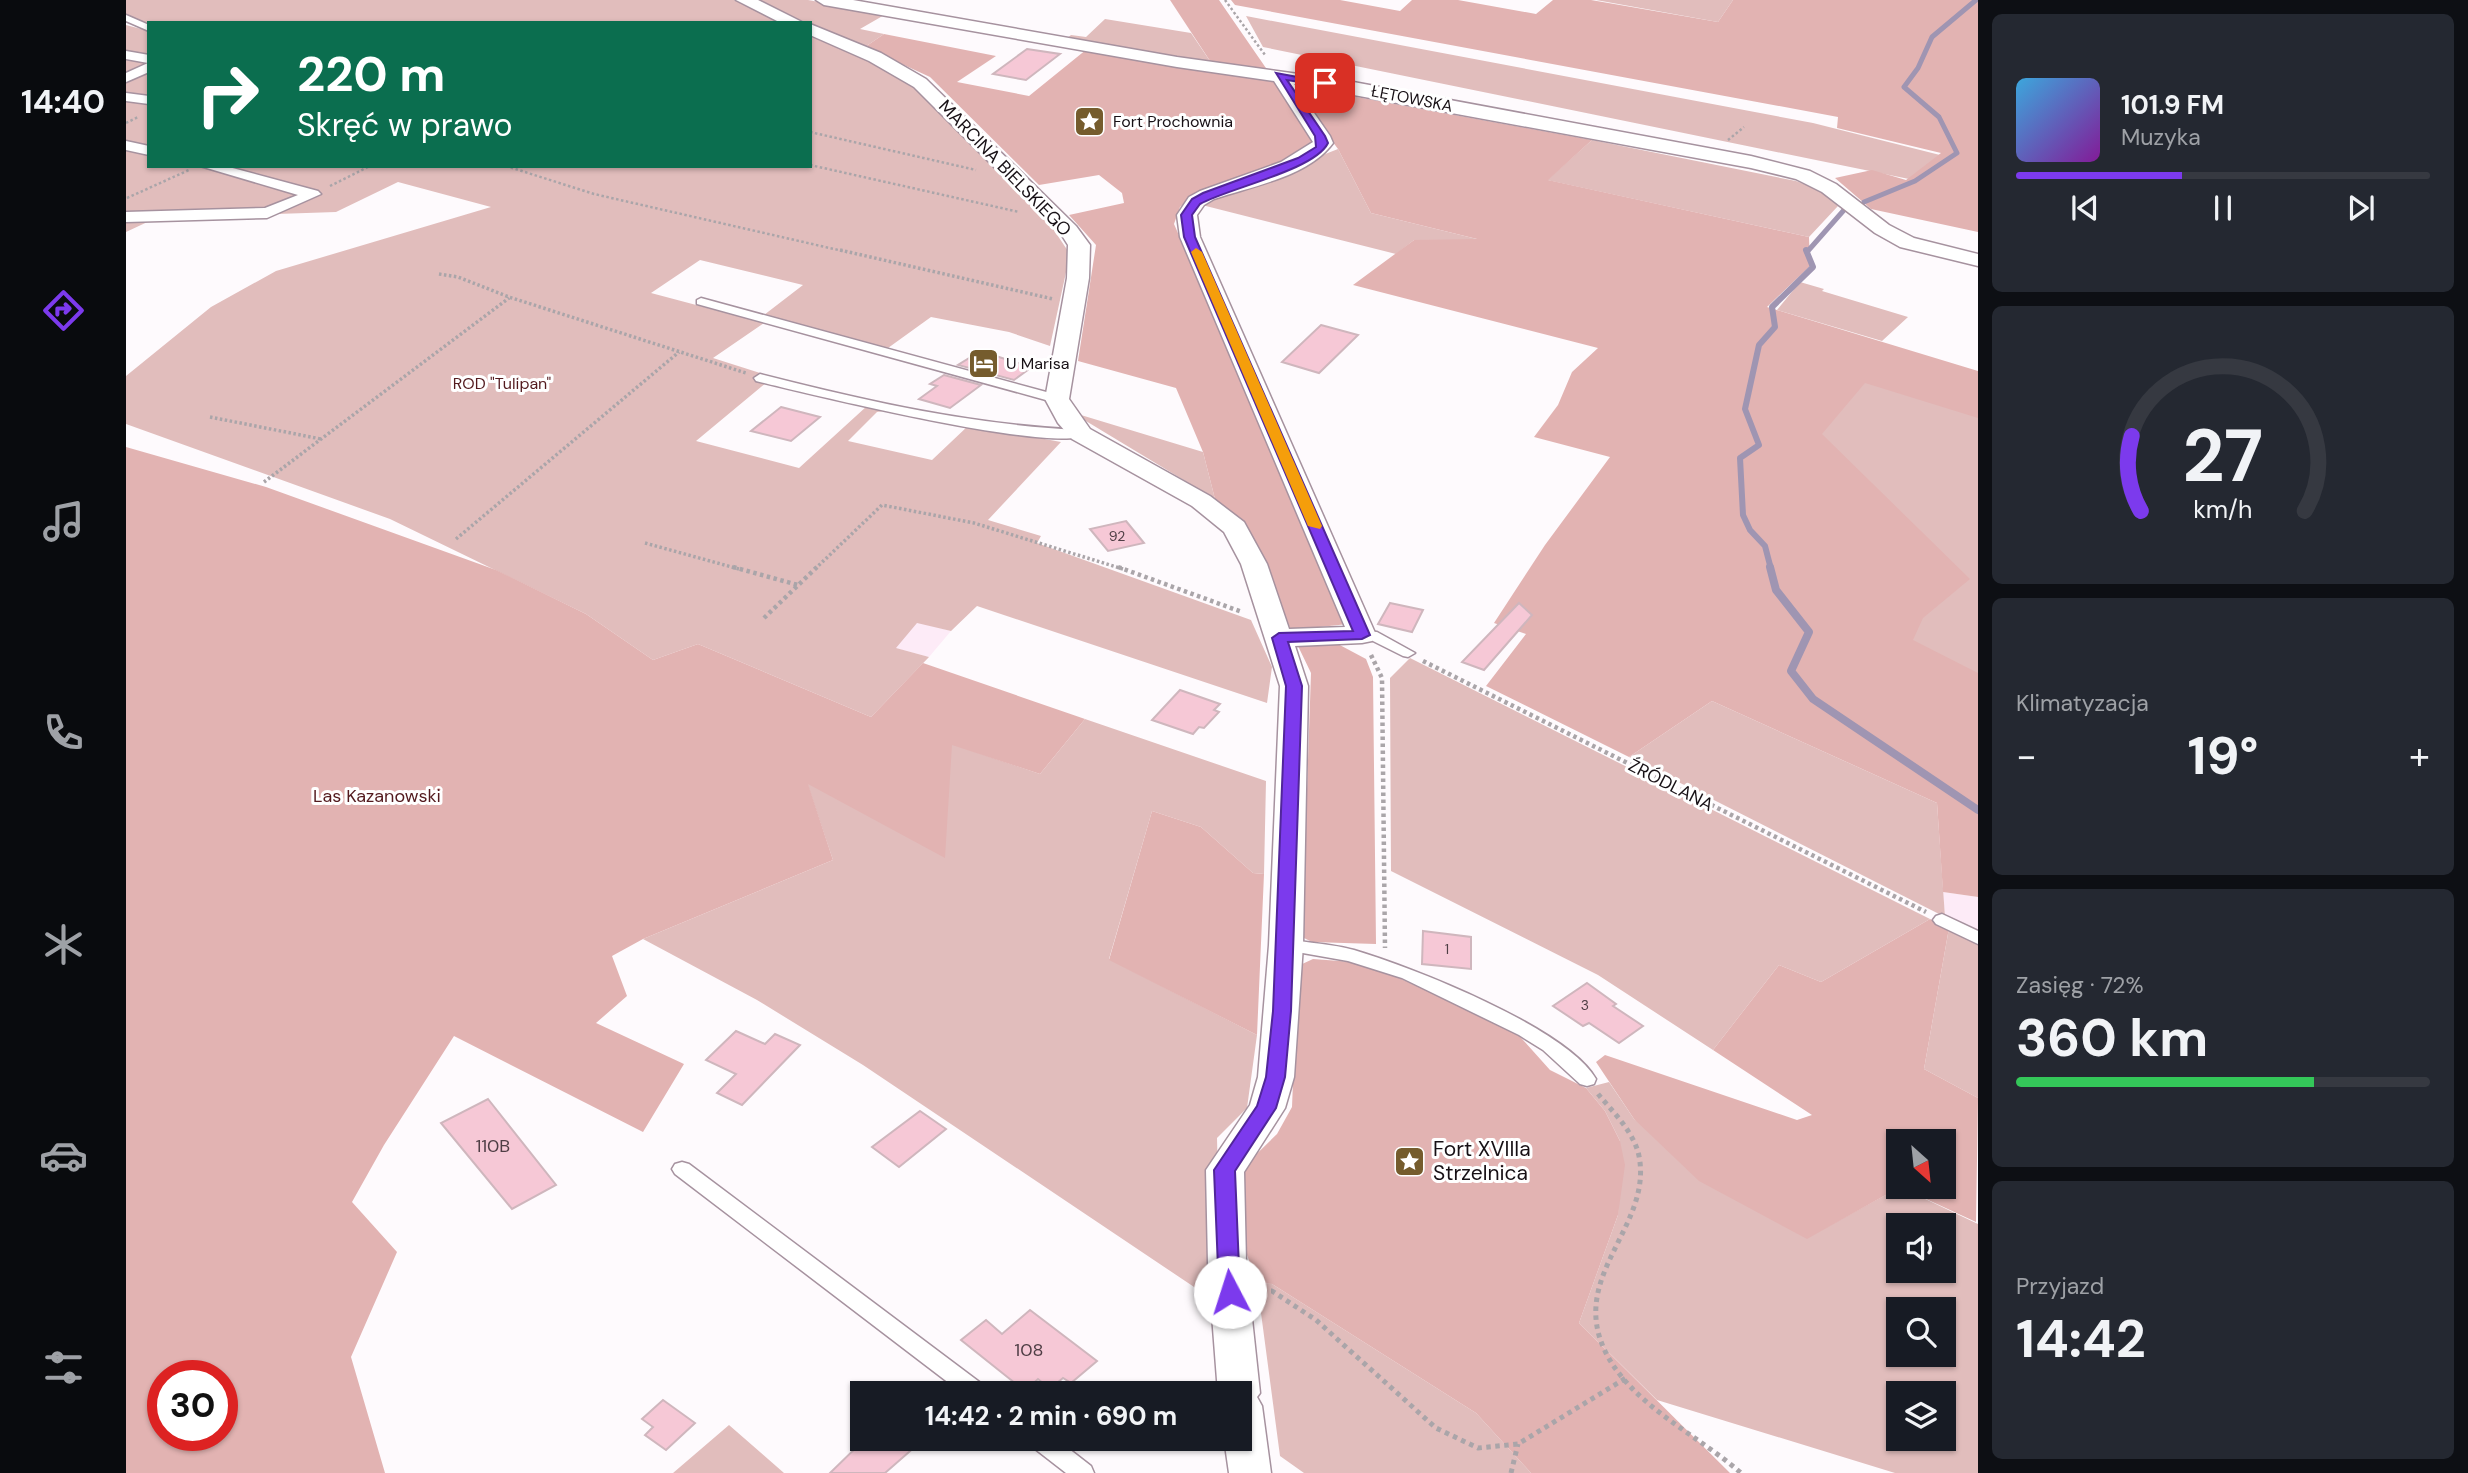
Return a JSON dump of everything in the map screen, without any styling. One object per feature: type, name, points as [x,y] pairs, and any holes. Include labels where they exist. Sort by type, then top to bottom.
[{"type":"street","points":[[744,0],[791,21]]},
{"type":"street","name":"ŁĘTOWSKA","points":[[824,0],[1177,62],[1279,75],[1751,162],[1803,175],[1829,188],[1900,240],[1941,253],[1978,260]]},
{"type":"street","name":"MARCINA BIELSKIEGO","points":[[812,30],[874,57],[920,83],[1055,216],[1079,245],[1078,278],[1057,399]]},
{"type":"street","points":[[126,55],[147,59]]},
{"type":"street","points":[[126,78],[147,68]]},
{"type":"street","points":[[1276,628],[1362,635],[1187,229],[1186,215],[1196,201],[1302,160],[1320,149],[1323,143],[1320,136],[1279,75]]},
{"type":"street","points":[[126,97],[147,100]]},
{"type":"street","points":[[126,145],[147,150]]},
{"type":"street","points":[[215,168],[313,194]]},
{"type":"street","points":[[126,217],[267,213],[281,210],[313,194]]},
{"type":"street","points":[[1057,399],[1070,423],[1081,434],[1201,501],[1235,528],[1254,565],[1294,686],[1286,945],[1276,1077],[1266,1108],[1224,1170],[1238,1381]]},
{"type":"street","points":[[1247,1451],[1250,1473]]},
{"type":"lane","points":[[126,19],[147,27]]},
{"type":"lane","points":[[701,302],[1057,399]]},
{"type":"lane","points":[[760,377],[830,395],[1027,433],[1081,434]]},
{"type":"lane","points":[[1362,635],[1371,635],[1408,653]]},
{"type":"lane","points":[[1942,920],[1978,938]]},
{"type":"lane","points":[[1286,945],[1350,955],[1386,965],[1526,1030],[1550,1045],[1587,1079]]},
{"type":"lane","points":[[682,1169],[962,1381]]},
{"type":"lane","points":[[1055,1451],[1083,1473]]},
{"type":"path","points":[[1225,0],[1279,75]]},
{"type":"path","points":[[812,132],[993,174],[1011,173]]},
{"type":"path","points":[[812,165],[1039,216],[1055,216]]},
{"type":"path","points":[[126,199],[192,168]]},
{"type":"path","points":[[313,194],[366,168]]},
{"type":"path","points":[[512,168],[594,194],[1021,294],[1073,303]]},
{"type":"path","points":[[439,274],[458,277],[509,298],[760,377]]},
{"type":"path","points":[[264,482],[509,298]]},
{"type":"path","points":[[456,539],[679,351]]},
{"type":"path","points":[[210,417],[321,439]]},
{"type":"path","points":[[764,618],[882,505],[917,509],[1034,538],[1249,615],[1276,628]]},
{"type":"path","points":[[645,543],[798,585]]},
{"type":"path","points":[[1362,635],[1382,678],[1386,965]]},
{"type":"path","name":"ŹRÓDLANA","points":[[1408,653],[1942,920]]},
{"type":"path","points":[[1587,1079],[1639,1153],[1642,1175],[1635,1200],[1601,1272],[1596,1300],[1596,1325],[1606,1354],[1652,1405],[1690,1430],[1741,1473]]},
{"type":"path","points":[[1230,1292],[1272,1291],[1316,1320],[1436,1428],[1478,1448],[1518,1444],[1626,1378]]},
{"type":"path","points":[[1511,1473],[1518,1444]]},
{"type":"shaded area","points":[[917,622],[951,631],[929,657],[895,648]]},
{"type":"shaded area","points":[[1943,892],[1978,897],[1978,934],[1945,917]]},
{"type":"green space","points":[[126,0],[734,0],[781,21],[147,22],[126,17]]},
{"type":"green space","points":[[753,0],[808,0],[886,14],[860,29],[884,34],[865,47],[812,25],[812,21],[803,21]]},
{"type":"green space","points":[[1170,0],[1219,0],[1268,71],[1212,64]]},
{"type":"green space","points":[[1231,0],[1340,0],[1400,11],[1412,0],[1458,0],[1536,14],[1553,0],[1591,0],[1718,22],[1733,0],[1978,0],[1978,232],[1871,209],[1835,178],[1872,170],[1906,180],[1941,153],[1837,128],[1838,117],[1235,5]]},
{"type":"green space","points":[[1596,0],[1733,0],[1718,22]]},
{"type":"green space","points":[[1246,16],[1813,123],[1940,155],[1909,179],[1263,47]]},
{"type":"green space","points":[[1105,19],[1191,33],[1212,64],[1065,40],[1071,35],[1086,37]]},
{"type":"green space","name":"ROD \"Tulipan\"","points":[[126,25],[147,30],[147,168],[812,168],[812,35],[902,77],[1033,199],[1070,254],[1050,346],[1009,332],[931,317],[888,348],[764,315],[803,285],[700,260],[651,293],[764,323],[713,358],[773,377],[696,441],[799,468],[867,406],[890,410],[877,412],[848,441],[932,460],[969,425],[1061,442],[988,520],[1041,536],[1037,543],[1251,620],[1272,667],[1267,703],[977,606],[951,631],[917,623],[896,648],[929,657],[871,717],[698,644],[653,660],[586,614],[390,519],[126,424],[126,376],[211,307],[276,271],[491,207],[398,182],[336,212],[156,218],[126,232]]},
{"type":"green space","points":[[884,34],[996,56],[957,82],[1029,96],[1087,49],[1278,79],[1314,137],[1313,149],[1190,199],[1180,207],[1174,224],[1348,624],[1291,630],[1241,519],[1215,499],[1203,452],[1176,388],[1078,361],[1096,245],[1069,215],[1124,203],[1122,193],[1099,175],[1039,185],[930,77],[865,47]]},
{"type":"green space","points":[[1291,85],[1592,140],[1548,180],[1809,237],[1810,266],[1767,307],[1978,371],[1978,418],[1865,383],[1822,434],[1970,579],[1923,618],[1913,640],[1978,673],[1978,897],[1943,892],[1937,803],[1712,701],[1629,757],[1486,686],[1526,634],[1494,623],[1545,545],[1610,457],[1534,437],[1558,405],[1572,372],[1598,348],[1353,285],[1414,240],[1477,239],[1371,213],[1338,149]]},
{"type":"green space","points":[[1592,140],[1796,181],[1819,190],[1838,206],[1809,237],[1547,180]]},
{"type":"green space","points":[[1338,149],[1371,213],[1481,240],[1414,240],[1396,254],[1198,204]]},
{"type":"green space","points":[[1800,282],[1908,317],[1882,341],[1777,310]]},
{"type":"green space","points":[[1757,341],[1978,408],[1978,699],[1804,631]]},
{"type":"green space","points":[[1071,412],[1203,452],[1215,499]]},
{"type":"green space","name":"Las Kazanowski","points":[[126,447],[266,487],[496,570],[586,614],[653,660],[698,644],[871,717],[923,663],[1085,719],[1040,774],[952,745],[945,858],[808,784],[833,860],[643,939],[612,956],[627,996],[596,1023],[684,1064],[643,1132],[454,1036],[384,1145],[352,1202],[397,1252],[351,1357],[385,1473],[126,1473]]},
{"type":"green space","points":[[1336,643],[1366,659],[1373,677],[1376,944],[1312,942],[1302,937],[1311,673],[1298,646]]},
{"type":"green space","points":[[1410,658],[1930,919],[1821,982],[1779,965],[1713,1050],[1598,975],[1391,871],[1390,678]]},
{"type":"green space","points":[[1712,701],[1937,803],[1945,917],[1629,757]]},
{"type":"green space","points":[[1085,719],[1266,781],[1264,874],[1253,873],[1201,827],[1152,811],[1109,959],[1257,1035],[1247,1108],[1217,1138],[1219,1221],[1212,1299],[863,1065],[757,1000],[643,939],[833,860],[807,783],[952,744],[1040,774]]},
{"type":"green space","points":[[1152,811],[1201,827],[1253,873],[1264,874],[1257,1035],[1109,960]]},
{"type":"green space","points":[[1930,919],[1949,928],[1924,1069],[1978,1098],[1976,1222],[1926,1199],[1956,1199],[1956,1129],[1886,1129],[1886,1195],[1807,1239],[1699,1181],[1634,1119],[1596,1062],[1605,1055],[1797,1120],[1812,1115],[1713,1050],[1779,965],[1821,982]]},
{"type":"green space","points":[[1949,928],[1978,943],[1978,1098],[1924,1069]]},
{"type":"green space","points":[[1313,959],[1366,963],[1514,1030],[1550,1070],[1586,1088],[1605,1111],[1620,1141],[1625,1165],[1618,1215],[1579,1323],[1730,1473],[1531,1473],[1476,1413],[1272,1284],[1257,1283],[1247,1255],[1237,1173],[1277,1134],[1292,1107],[1297,983],[1300,965]]},
{"type":"green space","points":[[1609,1082],[1634,1119],[1807,1238],[1886,1195],[1886,1199],[1925,1199],[1955,1213],[1886,1213],[1886,1283],[1956,1283],[1956,1214],[1978,1224],[1978,1473],[1895,1473],[1657,1400],[1579,1323],[1618,1215],[1620,1141],[1605,1111],[1586,1088]]},
{"type":"green space","points":[[1257,1283],[1272,1284],[1476,1413],[1531,1473],[1304,1473],[1280,1456]]},
{"type":"green space","points":[[729,1425],[784,1473],[673,1473]]},
{"type":"building","points":[[1027,49],[1060,54],[1026,80],[993,74]]},
{"type":"building","points":[[1321,325],[1358,335],[1319,373],[1282,362]]},
{"type":"building","points":[[990,354],[1032,367],[1014,380],[958,365],[974,355],[985,358]]},
{"type":"building","points":[[944,375],[981,385],[950,408],[919,399],[937,386],[930,384]]},
{"type":"building","points":[[781,407],[820,417],[791,441],[751,431]]},
{"type":"building","points":[[1126,521],[1144,543],[1108,551],[1090,529]]},
{"type":"building","points":[[1390,603],[1423,610],[1412,632],[1378,624]]},
{"type":"building","points":[[1519,603],[1532,615],[1484,670],[1462,662]]},
{"type":"building","points":[[1180,690],[1220,704],[1214,710],[1219,712],[1204,728],[1199,727],[1193,734],[1152,720]]},
{"type":"building","points":[[1423,931],[1471,937],[1471,969],[1422,964]]},
{"type":"building","points":[[1587,983],[1616,1004],[1613,1006],[1643,1026],[1619,1043],[1589,1023],[1583,1026],[1553,1006]]},
{"type":"building","points":[[736,1031],[765,1044],[775,1034],[800,1045],[742,1105],[717,1093],[736,1074],[706,1060]]},
{"type":"building","points":[[488,1099],[556,1185],[512,1209],[441,1123]]},
{"type":"building","points":[[920,1111],[946,1129],[899,1167],[872,1147]]},
{"type":"building","points":[[1030,1310],[1097,1361],[1073,1381],[1063,1378],[1059,1381],[1012,1381],[961,1340],[986,1320],[1002,1334]]},
{"type":"building","points":[[663,1400],[695,1423],[666,1450],[645,1435],[653,1427],[642,1419]]},
{"type":"building","points":[[853,1451],[910,1451],[885,1473],[830,1473]]},
{"type":"waterway","points":[[1864,202],[1915,181],[1957,153],[1939,117],[1904,87],[1918,68],[1932,37],[1976,0]]},
{"type":"waterway","points":[[1807,252],[1844,210]]},
{"type":"waterway","points":[[1771,569],[1765,546],[1750,530],[1743,515],[1740,458],[1759,445],[1745,409],[1759,345],[1775,327],[1772,307],[1813,267],[1806,250]]},
{"type":"waterway","points":[[1770,567],[1776,590],[1809,632],[1791,671],[1813,699],[1978,810]]},
{"type":"slow traffic","points":[[1196,252],[1315,526]]},
{"type":"place","name":"Fort Prochownia","points":[[1090,121]]},
{"type":"place","name":"U Marisa","points":[[983,363]]},
{"type":"place","name":"Fort XVIIIa Strzelnica","points":[[1410,1161]]},
{"type":"route","points":[[1230,1292],[1224,1170],[1266,1108],[1276,1077],[1282,1011],[1294,686],[1279,638],[1362,635],[1190,237],[1186,215],[1196,201],[1207,195],[1302,160],[1320,149],[1323,143],[1320,136],[1279,75],[1325,83]]}]
